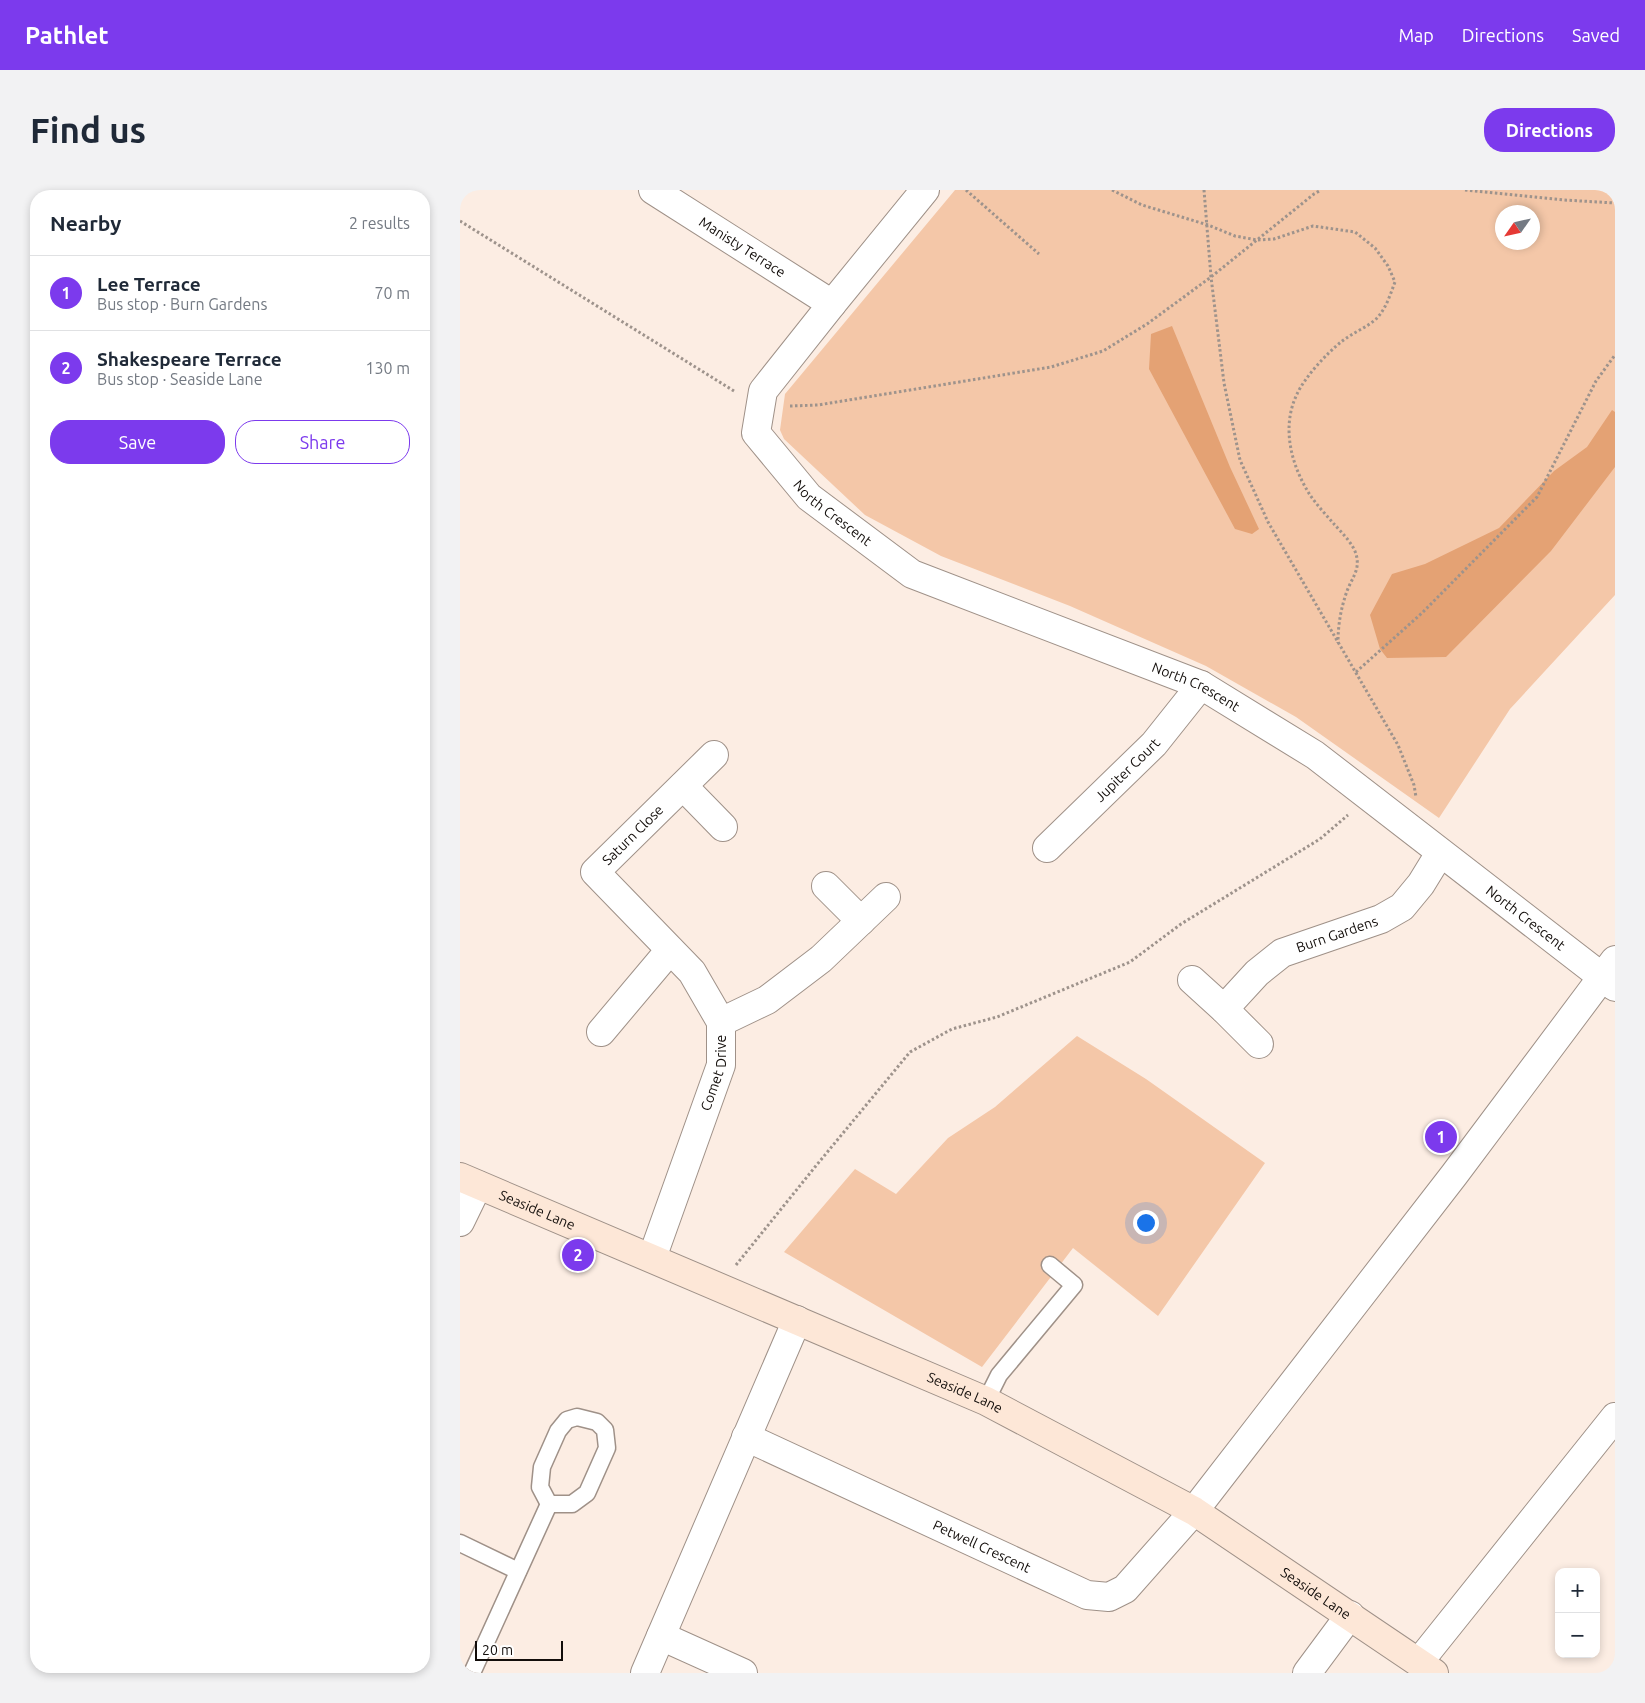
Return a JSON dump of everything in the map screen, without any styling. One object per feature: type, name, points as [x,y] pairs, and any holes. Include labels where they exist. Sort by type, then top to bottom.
[{"type":"main road","name":"Seaside Lane","points":[[469,1181],[986,1401],[1194,1512],[1350,1615],[1426,1668]]},
{"type":"street","name":"Manisty Terrace","points":[[654,190],[832,304]]},
{"type":"street","points":[[758,420],[763,392],[832,304],[926,190]]},
{"type":"street","name":"North Crescent","points":[[758,420],[809,497],[912,574],[1201,685],[1315,755],[1432,847],[1611,975]]},
{"type":"street","name":"Jupiter Court","points":[[1047,848],[1154,744],[1201,685]]},
{"type":"street","name":"Saturn Close","points":[[714,755],[594,872],[692,972],[721,1022]]},
{"type":"street","points":[[683,786],[723,827]]},
{"type":"street","name":"Burn Gardens","points":[[1224,1009],[1257,973],[1282,953],[1381,919],[1402,907],[1421,884],[1432,847]]},
{"type":"street","points":[[826,886],[860,921]]},
{"type":"street","name":"Comet Drive","points":[[652,1258],[721,1065],[721,1022],[767,1000],[821,959],[886,897]]},
{"type":"street","points":[[601,1032],[670,950]]},
{"type":"street","name":"Petwell Crescent","points":[[746,1437],[1087,1595],[1109,1597],[1125,1589],[1194,1512],[1611,975]]},
{"type":"street","points":[[1192,980],[1259,1044]]},
{"type":"street","points":[[460,1222],[469,1181]]},
{"type":"street","points":[[645,1673],[797,1320]]},
{"type":"street","points":[[1426,1668],[1615,1417]]},
{"type":"street","points":[[1307,1673],[1350,1615]]},
{"type":"street","points":[[660,1636],[743,1673]]},
{"type":"lane","points":[[986,1401],[999,1374],[1074,1285],[1050,1266]]},
{"type":"lane","points":[[577,1417],[597,1422],[605,1430],[607,1448],[586,1493],[572,1504],[549,1504],[540,1487],[542,1467],[558,1431],[567,1420],[577,1417]]},
{"type":"lane","points":[[472,1673],[549,1504]]},
{"type":"lane","points":[[460,1543],[518,1571]]},
{"type":"path","points":[[966,190],[1039,254]]},
{"type":"path","points":[[1112,190],[1142,205],[1208,225],[1235,236],[1257,240],[1274,239],[1313,226],[1356,232],[1375,248],[1388,266],[1395,282],[1387,303],[1376,318],[1341,342],[1312,372],[1297,394],[1288,421],[1291,448],[1298,474],[1311,496],[1352,545],[1357,557],[1357,571],[1348,588],[1342,606],[1338,627],[1338,643]]},
{"type":"path","points":[[1204,190],[1211,277],[1224,384],[1240,460],[1268,522],[1398,745],[1414,785],[1432,847]]},
{"type":"path","points":[[460,221],[758,420],[818,405],[1051,367],[1103,351],[1146,324],[1211,277],[1321,190]]},
{"type":"path","points":[[1465,190],[1615,203]]},
{"type":"path","points":[[1356,672],[1422,613],[1536,497],[1596,381],[1615,355]]},
{"type":"path","points":[[719,1287],[910,1052],[952,1029],[997,1017],[1130,962],[1181,924],[1320,839],[1368,797]]},
{"type":"shaded area","points":[[955,190],[1615,190],[1615,595],[1510,709],[1439,818],[1296,717],[1206,666],[1070,606],[941,556],[865,515],[784,439],[780,430],[785,394]]},
{"type":"shaded area","points":[[1172,326],[1230,467],[1259,529],[1252,534],[1235,529],[1149,369],[1151,334]]},
{"type":"shaded area","points":[[1612,410],[1615,412],[1615,467],[1551,551],[1446,657],[1387,658],[1380,649],[1370,615],[1392,574],[1425,564],[1499,528],[1554,471],[1587,447]]},
{"type":"shaded area","points":[[1077,1036],[1146,1079],[1265,1163],[1158,1316],[1073,1248],[982,1367],[784,1252],[855,1169],[896,1194],[948,1138],[995,1107]]},
{"type":"place","name":"Lee Terrace","points":[[1441,1137]]},
{"type":"place","name":"Shakespeare Terrace","points":[[578,1255]]}]
